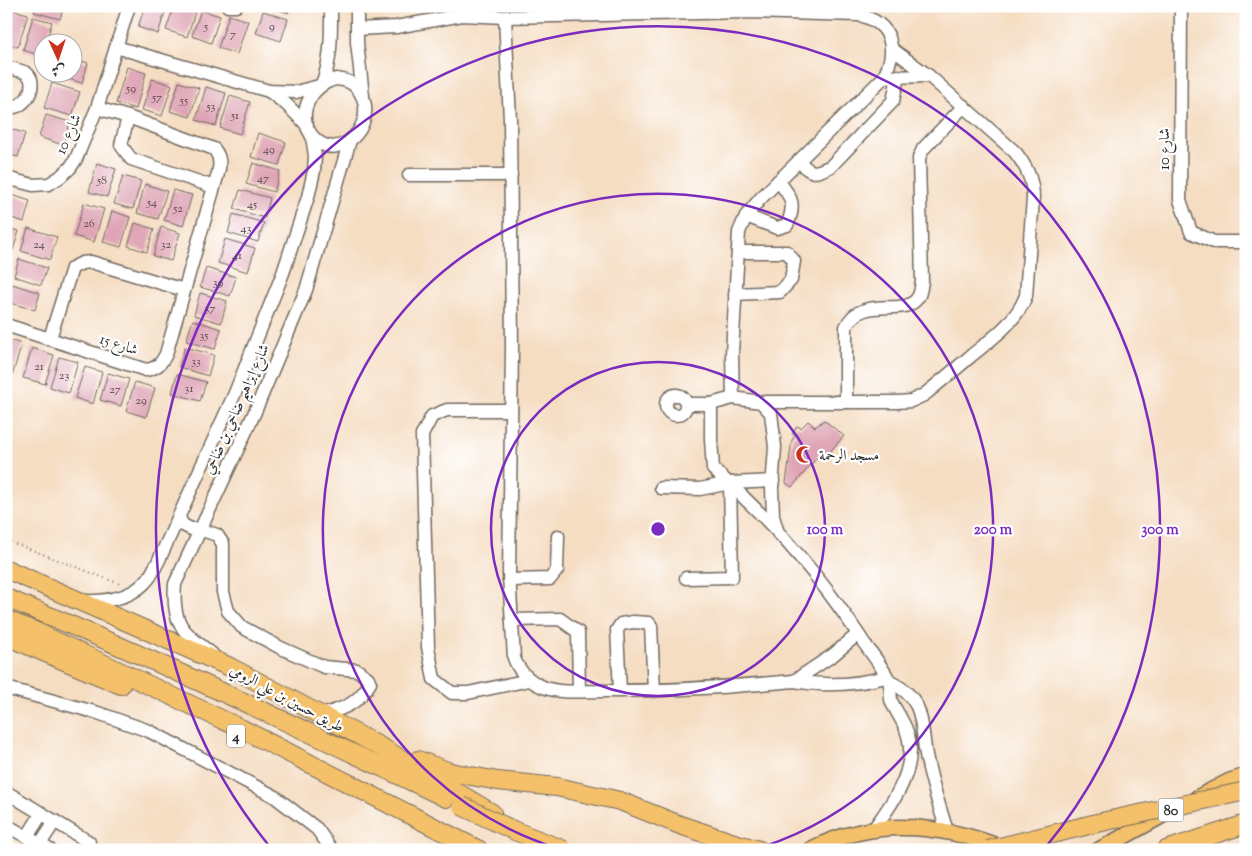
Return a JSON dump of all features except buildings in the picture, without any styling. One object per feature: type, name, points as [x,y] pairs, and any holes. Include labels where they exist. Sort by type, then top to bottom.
[{"type":"highway","name":"طريق حسين بن علي الرومي","points":[[6,569],[230,667],[381,747],[557,850]]},
{"type":"highway","points":[[6,598],[212,687],[515,831],[564,850]]},
{"type":"highway","points":[[6,620],[34,631],[242,728],[479,850]]},
{"type":"highway","name":"4","points":[[6,636],[239,737],[459,850]]},
{"type":"highway","points":[[381,747],[450,772],[498,781],[557,788],[620,801],[690,828],[759,850]]},
{"type":"highway","points":[[988,850],[1096,823],[1246,791]]},
{"type":"highway","name":"80","points":[[1166,850],[1246,824]]},
{"type":"main road","name":"80","points":[[1099,850],[1164,814],[1230,781],[1246,776]]},
{"type":"main road","points":[[810,850],[843,837],[873,830],[910,827],[947,830],[977,838],[1006,850]]},
{"type":"street","name":"شارع 10","points":[[6,178],[33,185],[49,184],[60,177],[76,159],[97,108],[129,6]]},
{"type":"street","points":[[228,6],[236,6]]},
{"type":"street","points":[[310,130],[306,107],[310,95],[320,85],[328,62],[331,6]]},
{"type":"street","points":[[270,91],[286,104],[322,144],[339,146],[350,140],[364,122],[366,110],[363,98],[356,29],[357,6]]},
{"type":"street","name":"شارع 10","points":[[1181,6],[1180,200],[1191,232],[1214,242],[1246,242]]},
{"type":"street","points":[[356,29],[396,27],[462,15],[505,17],[747,9],[860,11],[881,26],[889,37],[892,49],[889,65],[884,77],[760,199],[746,216],[739,232],[732,353],[733,398]]},
{"type":"street","points":[[505,17],[511,175],[512,348],[509,580],[514,658],[518,669],[529,680],[543,687],[564,691],[654,691],[794,681],[809,684],[840,685],[888,679]]},
{"type":"street","points":[[116,47],[270,91],[296,92],[336,79],[348,81],[357,88],[363,98]]},
{"type":"street","points":[[687,404],[711,404],[733,398],[760,402],[897,402],[911,400],[924,395],[1001,331],[1021,308],[1026,296],[1033,198],[1030,178],[1024,164],[1015,152],[964,106],[929,76],[892,49]]},
{"type":"street","points":[[6,67],[26,73],[30,78],[31,85],[30,94],[25,102],[18,106],[6,107]]},
{"type":"street","points":[[799,161],[808,171],[817,173],[831,166],[893,100],[898,76]]},
{"type":"street","points":[[884,77],[929,76]]},
{"type":"street","points":[[846,402],[846,327],[849,320],[863,310],[906,306],[918,297],[922,281],[919,158],[923,148],[964,106]]},
{"type":"street","name":"شارع 15","points":[[6,325],[146,370],[160,365],[166,354],[214,187],[220,163],[219,155],[214,149],[128,117],[97,108]]},
{"type":"street","points":[[128,117],[121,145],[131,159],[214,187]]},
{"type":"street","name":"شارع إبراهيم ضاحي بن ضاحي","points":[[136,591],[148,579],[179,518],[235,393],[283,273],[312,180],[315,156],[310,130]]},
{"type":"street","name":"شارع إبراهيم ضاحي بن ضاحي","points":[[230,667],[186,634],[178,619],[174,602],[175,584],[254,414],[306,290],[350,140]]},
{"type":"street","points":[[409,175],[511,175]]},
{"type":"street","points":[[746,216],[777,228],[787,225],[793,212],[790,195],[778,181]]},
{"type":"street","points":[[736,294],[780,292],[791,280],[794,261],[787,252],[738,252]]},
{"type":"street","points":[[50,338],[72,268],[82,263],[90,262],[184,290]]},
{"type":"street","points":[[760,402],[771,413],[773,424],[775,447],[772,481],[773,516],[778,534]]},
{"type":"street","points":[[711,404],[713,469],[730,483],[820,582],[888,679],[913,699],[924,736],[927,761],[947,830]]},
{"type":"street","points":[[511,410],[447,410],[432,416],[422,435],[428,647],[434,679],[452,693],[468,693],[529,680]]},
{"type":"street","points":[[661,488],[700,488],[730,483],[772,481]]},
{"type":"street","points":[[686,578],[732,577],[730,483]]},
{"type":"street","points":[[179,518],[183,525],[191,529],[199,529],[217,535],[224,544],[223,592],[228,611],[242,627],[281,648],[324,667],[357,670],[368,678],[370,683],[362,696],[348,706],[322,716]]},
{"type":"street","points":[[509,580],[550,579],[557,570],[558,536]]},
{"type":"street","points":[[78,601],[118,598],[136,591]]},
{"type":"street","points":[[512,620],[560,619],[578,632],[579,691]]},
{"type":"street","points":[[620,691],[617,630],[621,624],[633,622],[649,623],[652,626],[654,691]]},
{"type":"street","points":[[794,681],[833,655],[858,634]]},
{"type":"street","points":[[6,646],[47,653]]},
{"type":"street","points":[[873,830],[898,792],[909,764],[908,734],[903,720],[892,702],[888,679]]},
{"type":"street","points":[[6,688],[98,713],[157,735],[274,796],[317,829],[332,850]]},
{"type":"street","points":[[6,792],[89,842]]},
{"type":"street","points":[[27,837],[42,813]]},
{"type":"street","points":[[6,825],[45,847],[55,821]]},
{"type":"path","points":[[6,540],[136,591]]},
{"type":"place","name":"مسجد الرحمة","points":[[805,455]]}]
